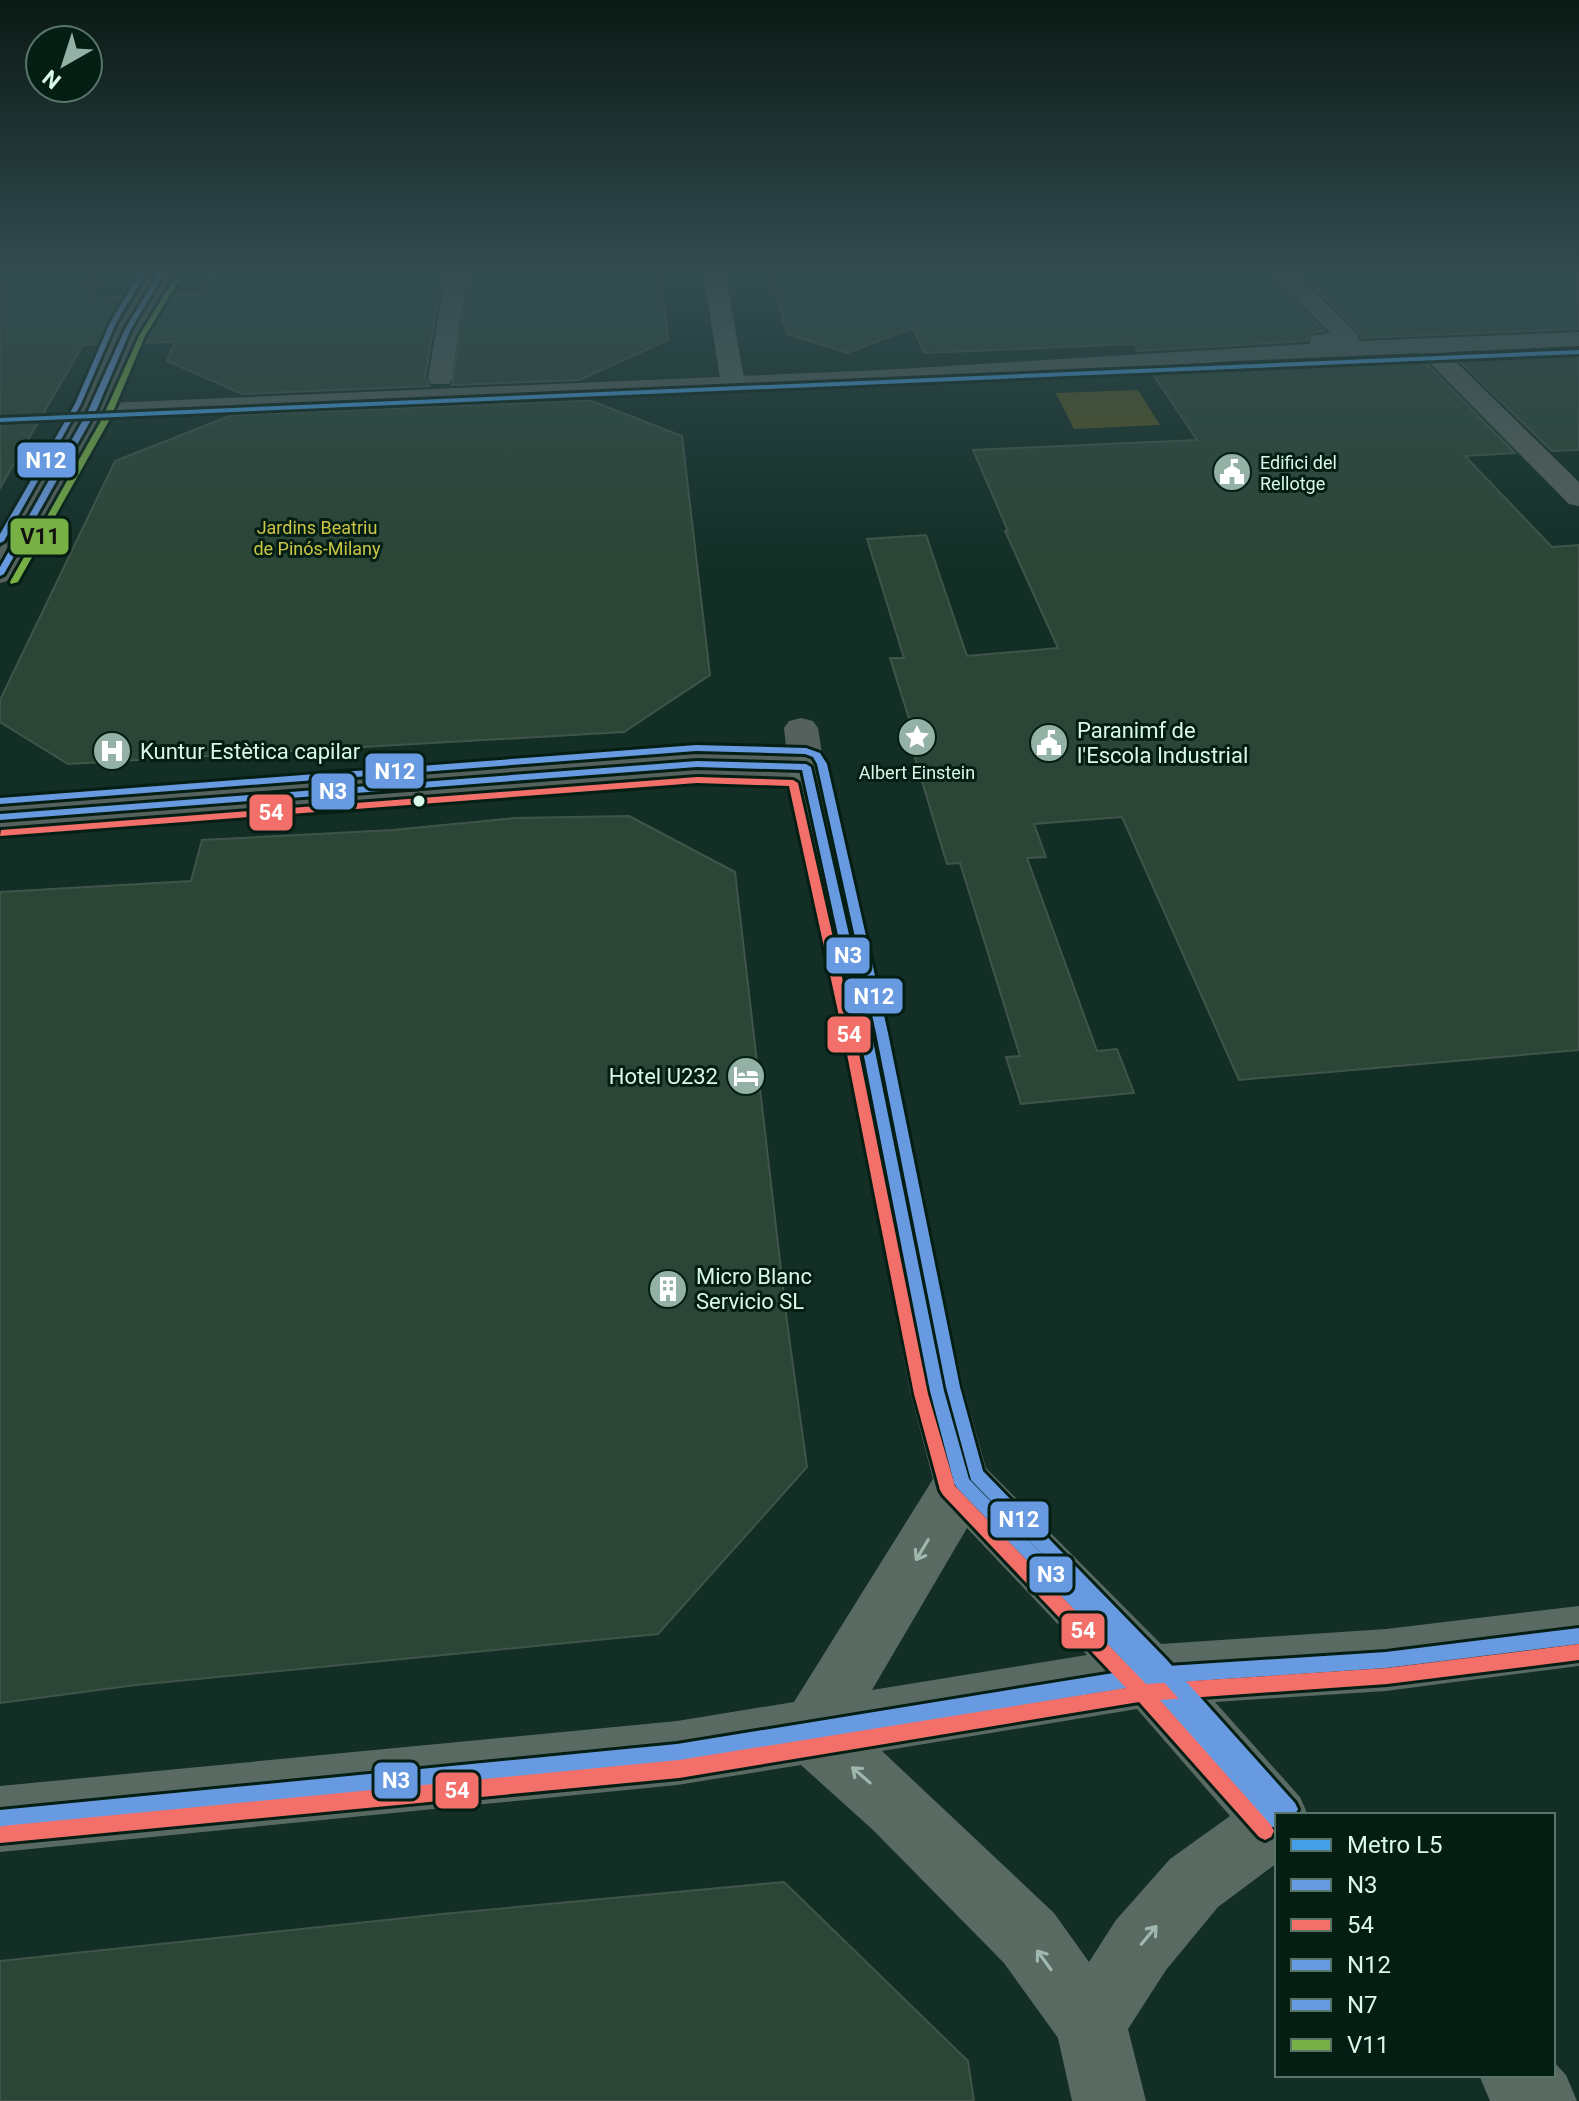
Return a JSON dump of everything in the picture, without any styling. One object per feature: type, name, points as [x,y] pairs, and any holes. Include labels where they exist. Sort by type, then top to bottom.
[{"type":"main road","points":[[730,369],[733,384]]},
{"type":"main road","points":[[803,748],[866,1036],[937,1391],[962,1483],[1149,1676],[1275,1819]]},
{"type":"main road","points":[[812,1732],[962,1483]]},
{"type":"main road","points":[[0,1819],[677,1753],[1149,1676],[1386,1660],[1579,1636]]},
{"type":"main road","points":[[812,1732],[896,1807],[1029,1938],[1090,2023],[1109,2101]]},
{"type":"main road","points":[[1090,2023],[1141,1945],[1194,1883],[1275,1822]]},
{"type":"main road","points":[[1518,2077],[1540,2101]]},
{"type":"street","points":[[0,574],[92,411],[110,369]]},
{"type":"street","points":[[440,379],[442,369]]},
{"type":"street","points":[[92,411],[733,384],[978,369]]},
{"type":"street","points":[[1449,369],[1579,498]]},
{"type":"street","points":[[0,817],[697,764],[803,748]]},
{"type":"shaded area","points":[[1138,390],[1160,425],[1074,429],[1056,393]]},
{"type":"building","points":[[0,369],[69,369],[0,488]]},
{"type":"building","points":[[185,369],[427,369],[425,378],[430,386],[242,394]]},
{"type":"building","points":[[455,369],[604,369],[580,380],[452,385]]},
{"type":"building","points":[[1432,369],[1515,453],[1465,456],[1552,547],[1579,545],[1579,1050],[1239,1080],[1122,817],[1034,824],[1046,857],[1027,858],[1097,1051],[1117,1049],[1134,1093],[1021,1104],[1006,1057],[1020,1056],[960,863],[947,864],[905,725],[911,725],[890,658],[904,658],[867,539],[926,535],[967,656],[1058,648],[1005,531],[1008,531],[973,450],[1197,440],[1150,370]]},
{"type":"building","points":[[1467,369],[1579,369],[1579,450],[1552,451]]},
{"type":"building","points":[[589,400],[682,436],[710,675],[624,732],[68,764],[0,722],[0,700],[115,461],[232,415]]},
{"type":"building","points":[[629,816],[735,872],[787,1322],[807,1467],[658,1634],[136,1685],[0,1703],[0,892],[191,881],[202,840],[393,830],[515,818]]},
{"type":"building","points":[[784,1882],[968,2061],[974,2101],[0,2101],[0,1961],[442,1914]]},
{"type":"metro line","name":"L5","points":[[0,420],[1183,369]]},
{"type":"transit line","name":"N12","points":[[0,541],[78,404],[93,369]]},
{"type":"transit line","name":"N7","points":[[0,574],[92,411],[110,369]]},
{"type":"transit line","name":"V11","points":[[14,582],[106,419],[128,369]]},
{"type":"transit line","name":"N12","points":[[0,801],[696,748],[806,751],[817,755],[822,764],[882,1033],[953,1387],[976,1475],[1160,1665],[1289,1809]]},
{"type":"transit line","name":"N3","points":[[0,817],[697,764],[806,767],[866,1036],[937,1391],[962,1483],[1149,1676],[1275,1818]]},
{"type":"transit line","name":"54","points":[[1,833],[697,780],[793,783],[850,1039],[921,1394],[948,1490],[1137,1687],[1265,1831]]},
{"type":"transit line","name":"N3","points":[[0,1819],[677,1753],[1149,1676],[1386,1660],[1579,1636]]},
{"type":"transit line","name":"54","points":[[2,1835],[679,1769],[1151,1692],[1387,1676],[1579,1652]]},
{"type":"place","name":"Edifici del Rellotge","points":[[1232,472]]},
{"type":"place","name":"Albert Einstein","points":[[917,737]]},
{"type":"place","name":"Paranimf de l'Escola Industrial","points":[[1049,743]]},
{"type":"place","name":"Kuntur Estètica capilar","points":[[112,751]]},
{"type":"place","name":"Hotel U232","points":[[746,1076]]},
{"type":"place","name":"Micro Blanc Servicio SL","points":[[668,1289]]},
{"type":"park label","name":"Jardins Beatriu de Pinós-Milany","points":[[317,537]]}]
